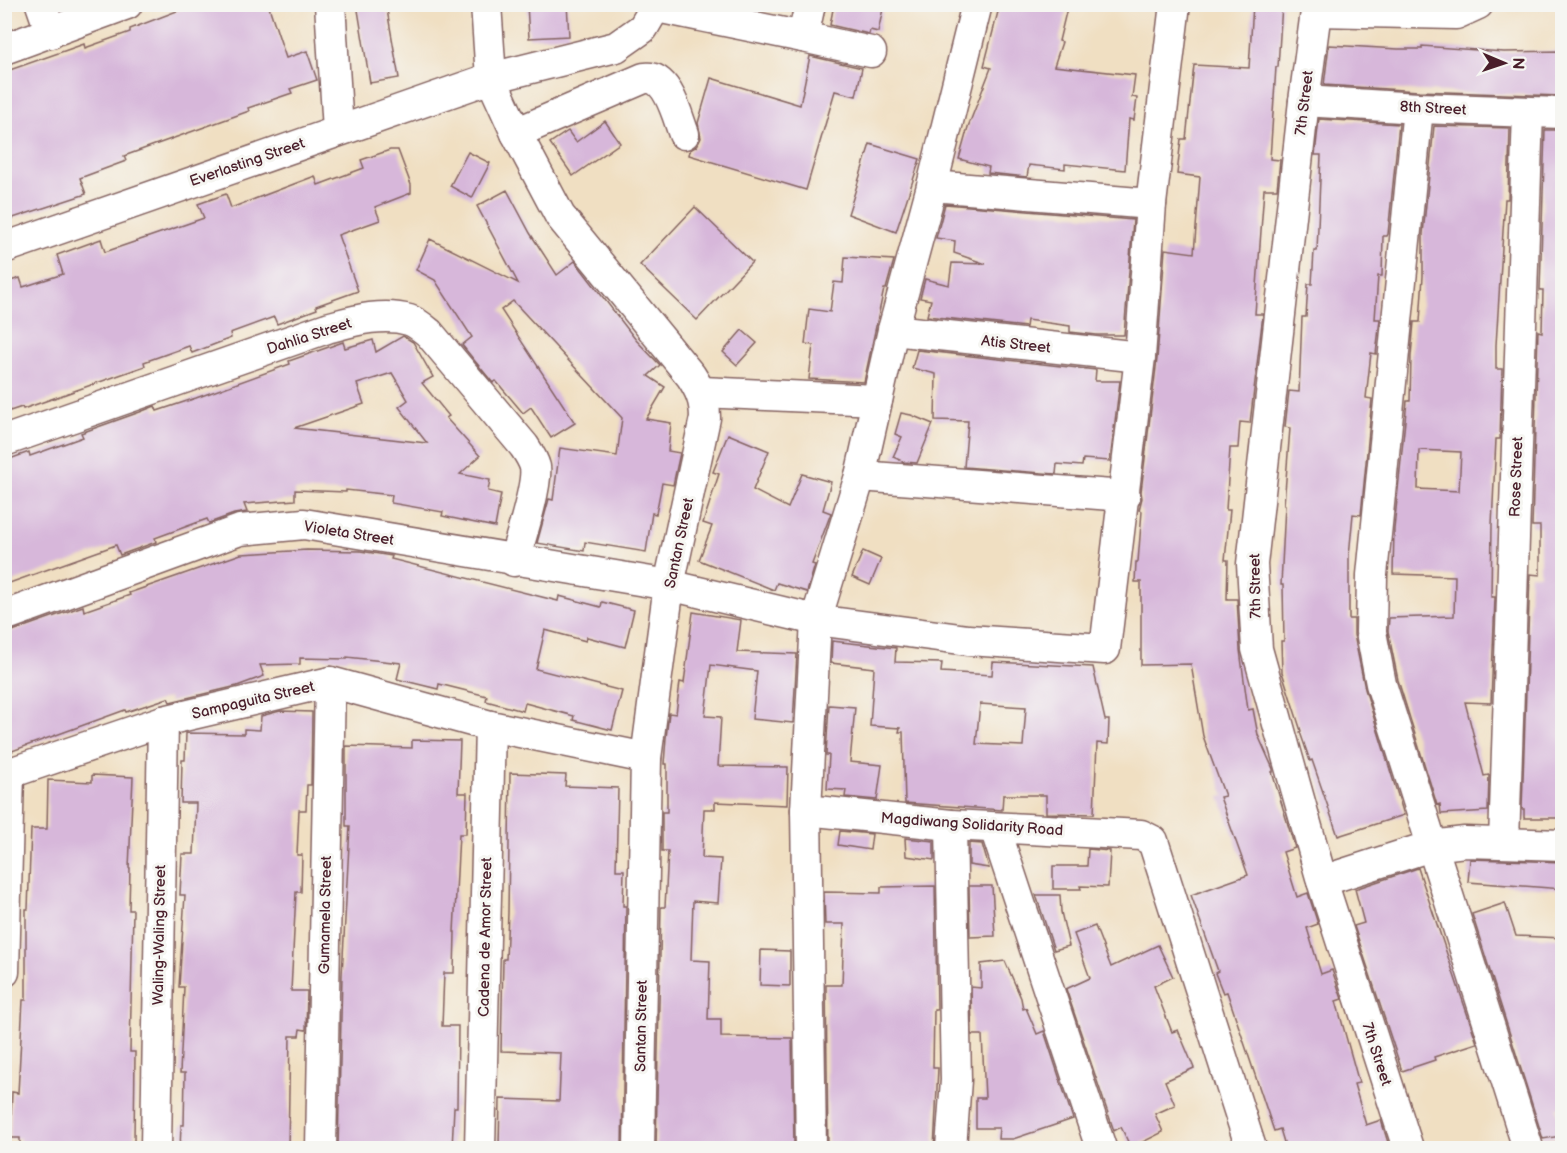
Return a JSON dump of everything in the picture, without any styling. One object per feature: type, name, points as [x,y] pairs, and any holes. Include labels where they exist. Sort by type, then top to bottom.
[{"type":"street","points":[[41,4],[51,33]]},
{"type":"street","points":[[4,50],[127,4]]},
{"type":"street","points":[[330,4],[339,130]]},
{"type":"street","points":[[486,4],[491,78],[516,133],[560,216],[702,392],[877,400]]},
{"type":"street","points":[[803,37],[810,4]]},
{"type":"street","points":[[811,1149],[806,810],[816,620],[860,476],[893,330],[932,186],[976,4]]},
{"type":"street","points":[[860,476],[1125,496],[1140,357],[1151,204],[1175,4]]},
{"type":"street","points":[[1316,8],[1456,14],[1478,4]]},
{"type":"street","points":[[657,6],[872,52]]},
{"type":"street","name":"Everlasting Street","points":[[4,248],[491,78],[616,47],[643,27],[657,6]]},
{"type":"street","name":"7th Street","points":[[1316,8],[1252,564],[1257,649],[1322,881],[1408,1149]]},
{"type":"street","points":[[516,133],[651,77],[663,84],[684,134]]},
{"type":"street","name":"8th Street","points":[[1304,101],[1563,113]]},
{"type":"street","points":[[1418,108],[1372,575],[1371,632],[1381,684],[1528,1149]]},
{"type":"street","name":"Rose Street","points":[[1504,842],[1528,112]]},
{"type":"street","points":[[932,186],[1151,204]]},
{"type":"street","name":"Dahlia Street","points":[[4,441],[327,328],[364,319],[390,317],[411,320],[429,333],[524,446],[532,459],[536,469],[535,483],[514,561]]},
{"type":"street","name":"Atis Street","points":[[893,330],[1140,357]]},
{"type":"street","name":"Santan Street","points":[[639,1149],[646,758],[669,585],[705,418],[702,392]]},
{"type":"street","name":"Violeta Street","points":[[4,616],[240,530],[304,524],[514,561],[669,585],[816,620],[968,640],[1105,649],[1125,496]]},
{"type":"street","name":"Sampaguita Street","points":[[7,774],[162,721],[330,682],[490,726],[646,758]]},
{"type":"street","name":"Gumamela Street","points":[[321,1149],[330,682]]},
{"type":"street","name":"Waling-Waling Street","points":[[156,1149],[162,721]]},
{"type":"street","name":"Cadena de Amor Street","points":[[480,1149],[490,726]]},
{"type":"street","points":[[4,972],[7,774]]},
{"type":"street","name":"Magdiwang Solidarity Road","points":[[806,810],[951,825],[1141,835],[1153,841],[1251,1149]]},
{"type":"street","points":[[951,825],[956,1080],[951,1149]]},
{"type":"street","points":[[995,828],[1101,1149]]},
{"type":"street","points":[[1322,881],[1431,846],[1465,842],[1563,844]]},
{"type":"building","points":[[195,4],[268,4],[286,58],[307,51],[317,80],[290,89],[292,93],[248,108],[249,111],[124,156],[126,161],[80,178],[86,194],[4,221],[4,72],[84,44],[85,48],[130,32],[130,29]]},
{"type":"building","points":[[357,4],[386,4],[399,78],[370,83]]},
{"type":"building","points":[[527,4],[567,4],[569,36],[529,38]]},
{"type":"building","points":[[834,4],[884,4],[878,32],[870,30],[869,34],[830,25]]},
{"type":"building","points":[[1000,4],[1068,4],[1059,41],[1062,42],[1054,66],[1135,75],[1132,97],[1137,98],[1134,120],[1129,119],[1125,170],[1065,164],[1065,169],[1029,165],[1027,177],[988,173],[989,167],[959,159],[968,127],[991,68],[984,66]]},
{"type":"building","points":[[1253,4],[1282,4],[1270,159],[1280,160],[1277,189],[1264,189],[1255,314],[1263,314],[1250,423],[1240,422],[1238,448],[1230,448],[1226,510],[1230,510],[1225,560],[1228,560],[1227,599],[1237,599],[1240,650],[1248,710],[1253,709],[1258,735],[1273,769],[1295,848],[1283,852],[1297,897],[1308,893],[1318,924],[1307,928],[1321,974],[1332,970],[1342,999],[1336,1001],[1359,1083],[1354,1084],[1366,1125],[1381,1120],[1390,1149],[1340,1149],[1339,1144],[1323,1149],[1286,1149],[1280,1129],[1274,1131],[1227,992],[1223,993],[1215,973],[1218,971],[1191,895],[1248,875],[1220,797],[1225,796],[1203,736],[1191,664],[1141,665],[1141,582],[1135,582],[1142,511],[1139,510],[1157,359],[1165,249],[1194,253],[1200,177],[1177,174],[1181,139],[1186,139],[1194,65],[1249,68]]},
{"type":"building","points":[[1329,45],[1398,49],[1422,49],[1422,46],[1504,52],[1563,51],[1563,96],[1324,85]]},
{"type":"building","points":[[810,56],[862,68],[856,96],[835,91],[806,190],[689,155],[690,150],[697,146],[701,138],[698,123],[711,78],[800,105]]},
{"type":"building","points":[[1319,119],[1399,124],[1388,234],[1383,236],[1382,276],[1378,276],[1375,319],[1380,319],[1376,354],[1371,353],[1366,398],[1372,399],[1361,515],[1353,514],[1349,556],[1349,619],[1354,619],[1354,635],[1365,689],[1404,815],[1338,836],[1300,732],[1282,672],[1281,641],[1284,641],[1283,585],[1281,585],[1290,428],[1285,427],[1289,391],[1299,392],[1302,317],[1306,317],[1308,284],[1312,284],[1314,251],[1317,251],[1321,155],[1315,155]]},
{"type":"building","points":[[605,121],[620,143],[573,176],[550,143],[568,131],[576,142]]},
{"type":"building","points":[[1434,126],[1510,128],[1508,199],[1505,199],[1496,345],[1496,369],[1502,369],[1500,439],[1496,439],[1492,525],[1491,597],[1495,597],[1491,703],[1465,702],[1484,776],[1489,775],[1488,811],[1441,814],[1440,804],[1437,805],[1398,680],[1388,631],[1389,618],[1454,616],[1455,576],[1393,574],[1394,529],[1407,401],[1410,401],[1414,322],[1420,322],[1423,234]],"holes":[[[1419,450],[1461,452],[1459,491],[1418,489]]]},
{"type":"building","points":[[1545,130],[1563,130],[1562,818],[1524,818],[1524,809],[1522,809],[1530,574],[1540,575],[1540,526],[1532,526],[1538,331],[1542,332],[1543,290],[1540,290]]},
{"type":"building","points":[[870,144],[920,159],[896,232],[848,214]]},
{"type":"building","points":[[390,150],[398,150],[411,185],[411,193],[375,207],[380,220],[338,235],[358,291],[316,306],[317,309],[277,324],[274,317],[230,333],[231,338],[192,353],[189,346],[144,362],[145,366],[23,409],[22,407],[4,413],[4,283],[20,278],[23,287],[63,274],[57,255],[101,239],[105,252],[204,218],[198,204],[226,194],[231,208],[315,176],[318,185],[364,168],[361,160]]},
{"type":"building","points":[[468,152],[490,163],[472,198],[450,186]]},
{"type":"building","points":[[507,190],[530,233],[557,275],[575,261],[636,340],[660,365],[648,376],[665,387],[646,419],[671,423],[668,451],[680,453],[673,485],[662,483],[656,514],[652,513],[646,552],[585,542],[584,551],[537,543],[549,499],[553,500],[560,448],[617,456],[622,418],[513,301],[501,310],[575,423],[551,438],[531,407],[523,413],[496,381],[493,383],[474,360],[462,345],[472,337],[435,280],[416,270],[430,239],[518,283],[477,206]]},
{"type":"building","points":[[945,204],[1133,220],[1124,335],[1070,332],[1070,326],[1027,320],[1026,327],[927,316],[931,300],[920,298],[925,279],[949,285],[952,263],[986,264],[954,253],[955,241],[936,238]]},
{"type":"building","points":[[695,207],[752,262],[697,320],[640,265]]},
{"type":"building","points":[[845,257],[894,260],[886,289],[884,289],[864,382],[809,379],[813,345],[805,344],[809,309],[830,312],[834,282],[843,283]]},
{"type":"building","points":[[742,330],[757,343],[737,365],[723,352]]},
{"type":"building","points":[[403,336],[413,342],[433,377],[422,383],[449,416],[446,418],[480,456],[460,474],[490,480],[488,491],[501,494],[495,527],[442,516],[443,512],[391,503],[392,495],[346,490],[346,492],[295,490],[295,500],[244,504],[247,512],[209,523],[207,519],[155,538],[156,542],[120,555],[116,545],[4,585],[4,461],[29,452],[30,456],[83,437],[81,433],[155,406],[157,411],[196,398],[343,342],[345,348],[373,340],[376,352]],"holes":[[[392,373],[408,400],[399,407],[427,443],[294,428],[364,404],[357,384]]]},
{"type":"building","points":[[917,350],[1096,370],[1095,381],[1120,381],[1110,461],[1083,459],[1082,466],[1057,464],[1056,474],[964,467],[968,421],[935,420],[936,374],[912,368]]},
{"type":"building","points":[[901,413],[933,424],[917,463],[904,462],[893,457],[902,437],[895,434]]},
{"type":"building","points":[[728,434],[769,451],[753,490],[788,508],[802,474],[831,482],[823,510],[831,513],[812,564],[815,565],[807,592],[777,583],[774,590],[699,560],[712,526],[703,523],[719,474],[713,472]]},
{"type":"building","points":[[307,550],[360,551],[392,556],[391,559],[558,601],[559,596],[601,607],[602,602],[634,610],[625,647],[587,637],[586,641],[545,630],[536,669],[622,691],[612,730],[573,720],[574,716],[525,703],[523,711],[486,701],[487,696],[439,684],[438,689],[397,679],[401,663],[347,657],[347,659],[300,658],[300,664],[260,665],[264,676],[237,686],[170,702],[168,698],[126,712],[125,710],[4,754],[4,634],[83,606],[84,611],[241,554]]},
{"type":"building","points":[[863,551],[881,559],[870,585],[852,577]]},
{"type":"building","points":[[693,612],[741,620],[737,652],[797,654],[793,723],[752,719],[757,671],[711,665],[705,716],[721,717],[718,766],[788,767],[787,805],[715,802],[715,809],[704,809],[702,858],[721,859],[718,903],[693,901],[691,960],[710,961],[708,1019],[721,1019],[721,1037],[792,1038],[794,1145],[787,1144],[787,1149],[656,1149],[661,907],[665,907],[668,851],[662,851],[662,812],[667,812],[667,764],[664,764],[669,713],[676,714],[680,682],[684,683]]},
{"type":"building","points":[[832,641],[896,648],[895,662],[942,663],[941,672],[992,675],[993,662],[1093,667],[1105,720],[1109,720],[1108,744],[1097,743],[1094,814],[1046,813],[1046,795],[1003,795],[1002,810],[905,803],[903,732],[899,732],[900,728],[870,726],[874,668],[831,663]],"holes":[[[980,704],[1026,707],[1023,746],[976,744]]]},
{"type":"building","points":[[829,705],[855,707],[850,762],[882,765],[877,800],[845,797],[846,790],[827,789],[829,755],[826,755]]},
{"type":"building","points":[[280,711],[312,712],[311,785],[307,785],[306,810],[299,810],[297,855],[302,855],[301,892],[296,892],[291,991],[307,991],[306,1030],[300,1029],[299,1036],[290,1036],[288,1149],[180,1149],[181,1125],[184,1125],[185,1073],[180,1073],[184,987],[179,987],[185,895],[180,895],[182,854],[194,854],[196,803],[181,803],[182,760],[185,760],[186,733],[244,734],[244,729],[260,730],[261,716]]},
{"type":"building","points":[[412,740],[460,741],[458,793],[467,793],[466,834],[459,834],[454,973],[444,973],[442,1026],[458,1026],[457,1107],[454,1107],[452,1149],[338,1149],[342,975],[350,826],[346,826],[346,746],[412,748]]},
{"type":"building","points":[[510,773],[566,775],[565,786],[618,788],[616,870],[624,870],[623,906],[626,906],[622,1149],[557,1149],[557,1147],[499,1145],[500,1099],[559,1101],[561,1053],[501,1051],[503,959],[506,959],[508,913]]},
{"type":"building","points":[[92,775],[133,777],[129,910],[133,910],[130,1052],[135,1052],[134,1142],[131,1142],[131,1149],[20,1149],[20,1138],[10,1138],[12,1092],[18,1093],[23,1000],[26,1000],[26,909],[28,909],[31,829],[47,829],[48,780],[92,782]]},
{"type":"building","points":[[840,831],[872,834],[870,850],[838,845]]},
{"type":"building","points":[[905,838],[934,841],[934,860],[906,856]]},
{"type":"building","points":[[969,843],[982,844],[989,868],[969,865]]},
{"type":"building","points":[[1088,849],[1110,851],[1108,887],[1080,886],[1081,889],[1053,889],[1053,866],[1087,866]]},
{"type":"building","points":[[1470,859],[1563,862],[1563,889],[1468,882]]},
{"type":"building","points":[[1418,868],[1477,1043],[1434,1057],[1435,1060],[1402,1071],[1354,926],[1364,923],[1355,889]]},
{"type":"building","points":[[935,886],[937,1010],[934,1010],[933,1068],[938,1068],[934,1149],[828,1146],[826,985],[842,985],[844,924],[825,924],[824,892],[881,893],[881,887]]},
{"type":"building","points":[[969,886],[992,886],[995,936],[970,937]]},
{"type":"building","points":[[1036,895],[1060,895],[1061,912],[1069,946],[1054,950]]},
{"type":"building","points":[[1505,903],[1516,936],[1563,938],[1563,1107],[1557,1107],[1561,1136],[1543,1139],[1472,914]]},
{"type":"building","points":[[1095,926],[1111,967],[1158,945],[1173,977],[1154,986],[1172,1032],[1178,1030],[1194,1068],[1165,1081],[1175,1105],[1155,1114],[1163,1132],[1131,1148],[1121,1127],[1114,1131],[1066,989],[1090,978],[1074,934]]},
{"type":"building","points":[[761,950],[790,951],[790,986],[760,985]]},
{"type":"building","points":[[1005,961],[1021,998],[1023,1009],[1026,1008],[1037,1034],[1044,1031],[1073,1119],[1013,1139],[998,1139],[999,1128],[976,1128],[976,1098],[985,1098],[982,1035],[972,1035],[971,987],[981,988],[981,964]]}]
